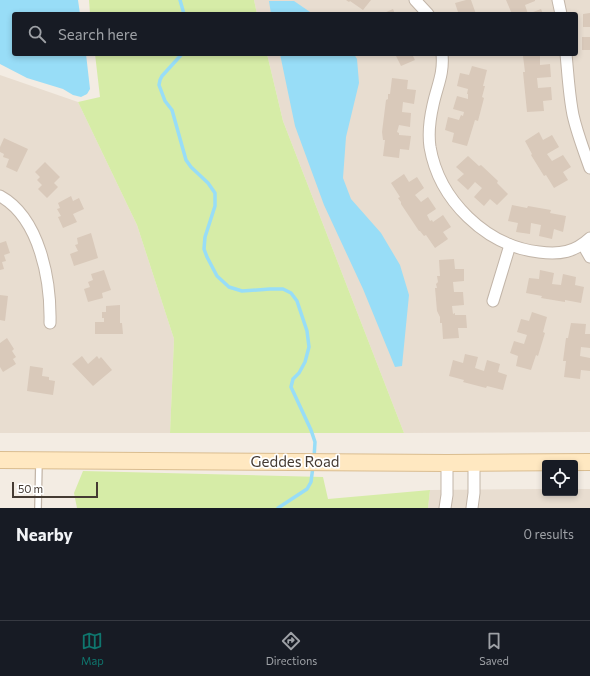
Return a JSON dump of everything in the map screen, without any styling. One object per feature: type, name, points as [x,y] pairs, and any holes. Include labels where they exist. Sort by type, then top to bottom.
[{"type":"main road","name":"Geddes Road","points":[[0,460],[447,463],[590,462]]},
{"type":"street","points":[[415,0],[426,12]]},
{"type":"street","points":[[558,0],[561,12]]},
{"type":"street","points":[[442,56],[441,79],[433,103],[430,122],[430,146],[436,168],[448,192],[469,218],[487,233],[510,245],[534,252],[558,252],[577,248],[590,238]]},
{"type":"street","points":[[566,56],[569,93],[573,115],[590,168]]},
{"type":"street","points":[[0,196],[6,199],[21,212],[32,229],[48,283],[50,323]]},
{"type":"street","points":[[590,238],[586,250],[590,257]]},
{"type":"street","points":[[493,301],[510,245]]},
{"type":"street","points":[[445,508],[447,495],[447,463]]},
{"type":"street","points":[[472,508],[474,493],[474,463]]},
{"type":"lane","points":[[38,508],[39,460]]},
{"type":"shaded area","points":[[254,0],[590,0],[590,432],[404,433],[283,121],[267,56],[578,56],[578,12],[257,12]]},
{"type":"shaded area","points":[[0,75],[78,102],[137,225],[174,339],[170,433],[0,433]]},
{"type":"shaded area","points":[[542,489],[542,496],[578,496],[578,489],[590,489],[590,508],[428,508],[430,490]]},
{"type":"green space","points":[[89,0],[254,0],[257,12],[90,12]]},
{"type":"green space","points":[[95,56],[267,56],[283,121],[404,433],[170,433],[174,339],[137,225],[78,102],[100,97]]},
{"type":"green space","points":[[83,471],[323,477],[328,499],[430,490],[428,508],[77,508],[74,493]]},
{"type":"water","points":[[0,0],[78,0],[80,12],[12,12],[12,56],[86,56],[90,89],[87,94],[81,97],[73,95],[63,89],[27,78],[0,64]]},
{"type":"water","points":[[269,1],[294,1],[310,12],[271,12]]},
{"type":"water","points":[[280,56],[355,56],[357,59],[359,83],[346,137],[343,178],[351,199],[381,233],[400,265],[409,295],[402,366],[395,367],[363,289],[324,205],[295,126]]},
{"type":"building","points":[[346,0],[371,0],[363,10]]},
{"type":"building","points":[[471,0],[475,12],[458,12],[455,3]]},
{"type":"building","points":[[506,0],[535,0],[525,5],[527,12],[511,12]]},
{"type":"building","points":[[393,9],[394,12],[386,12]]},
{"type":"building","points":[[541,9],[542,12],[533,12]]},
{"type":"building","points":[[590,13],[590,27],[583,27],[583,14]]},
{"type":"building","points":[[582,37],[590,37],[590,50],[582,50]]},
{"type":"building","points":[[396,56],[413,56],[415,60],[401,66]]},
{"type":"building","points":[[523,56],[540,56],[540,65],[550,64],[551,77],[537,78],[538,88],[551,87],[552,100],[543,101],[544,111],[527,112],[523,72],[525,72]]},
{"type":"building","points":[[472,66],[487,70],[483,86],[485,86],[482,97],[484,98],[478,121],[475,120],[467,146],[452,142],[454,133],[445,130],[448,117],[459,120],[461,115],[463,116],[464,112],[453,109],[457,96],[468,99],[468,89],[457,86],[460,73],[469,75]]},
{"type":"building","points":[[392,78],[408,80],[407,89],[416,90],[414,104],[403,102],[402,112],[411,113],[410,127],[399,125],[397,132],[399,135],[411,136],[409,150],[400,149],[399,158],[383,156],[385,140],[383,140],[382,132],[386,100],[388,99],[388,94],[390,94]]},
{"type":"building","points":[[539,132],[543,140],[552,135],[559,147],[547,154],[552,161],[563,155],[571,167],[563,172],[568,180],[554,188],[546,175],[544,176],[531,155],[532,154],[525,141]]},
{"type":"building","points":[[4,138],[28,149],[17,172],[6,167],[9,159],[3,157],[4,154],[0,152],[0,147]]},
{"type":"building","points":[[468,156],[479,166],[481,165],[498,181],[497,183],[508,194],[497,205],[490,199],[484,206],[474,197],[482,188],[475,182],[468,190],[457,180],[464,174],[456,167]]},
{"type":"building","points":[[45,162],[60,177],[54,183],[58,187],[47,198],[38,189],[42,185],[37,180],[40,177],[35,172]]},
{"type":"building","points":[[404,174],[409,182],[417,177],[424,188],[415,195],[421,202],[428,197],[436,209],[427,215],[430,221],[432,220],[433,222],[443,215],[451,227],[443,232],[448,239],[435,248],[426,235],[424,236],[419,231],[401,204],[398,198],[400,197],[391,183]]},
{"type":"building","points":[[71,196],[73,201],[79,198],[84,209],[73,214],[77,222],[63,228],[58,217],[61,216],[57,209],[60,208],[58,203]]},
{"type":"building","points":[[512,205],[551,210],[550,213],[566,216],[563,232],[554,229],[552,239],[539,236],[541,225],[531,223],[530,234],[516,232],[518,223],[508,221]]},
{"type":"building","points":[[91,233],[98,258],[74,266],[70,254],[78,251],[75,245],[78,244],[77,238]]},
{"type":"building","points":[[6,241],[10,253],[4,255],[6,261],[2,262],[4,269],[0,270],[0,243]]},
{"type":"building","points":[[454,259],[455,269],[464,269],[464,281],[453,282],[454,292],[463,292],[464,305],[452,306],[453,314],[466,315],[467,328],[458,328],[459,338],[443,339],[442,323],[440,323],[440,317],[437,311],[435,288],[437,288],[436,284],[438,282],[437,276],[440,276],[439,260]]},
{"type":"building","points":[[104,270],[111,290],[102,293],[103,298],[88,302],[84,289],[90,287],[88,282],[93,280],[91,274]]},
{"type":"building","points":[[540,270],[554,273],[552,284],[561,285],[563,274],[576,277],[575,285],[584,287],[581,303],[541,298],[542,296],[526,293],[529,278],[539,279]]},
{"type":"building","points":[[0,295],[8,296],[5,321],[0,320]]},
{"type":"building","points":[[120,305],[120,323],[122,323],[123,334],[95,334],[95,322],[104,322],[102,312],[106,312],[106,306]]},
{"type":"building","points":[[532,312],[547,317],[543,332],[545,333],[538,356],[536,355],[531,370],[516,366],[518,356],[510,353],[514,341],[524,344],[527,335],[517,332],[521,319],[529,321]]},
{"type":"building","points":[[571,323],[586,324],[585,334],[590,334],[590,348],[581,347],[580,356],[590,358],[590,371],[581,370],[580,379],[564,377],[566,361],[563,361],[566,338],[568,338]]},
{"type":"building","points":[[7,338],[14,349],[12,351],[16,357],[13,359],[16,364],[3,372],[0,367],[0,343]]},
{"type":"building","points":[[465,354],[478,357],[475,368],[484,371],[487,360],[500,364],[498,372],[507,375],[503,390],[487,386],[486,388],[463,382],[464,380],[449,376],[453,360],[463,363]]},
{"type":"building","points":[[82,356],[88,364],[97,356],[99,359],[101,357],[112,370],[93,386],[72,364]]},
{"type":"building","points":[[30,366],[43,368],[42,376],[49,377],[49,380],[55,381],[53,395],[27,391]]},
{"type":"waterway","points":[[180,0],[183,12]]},
{"type":"waterway","points":[[180,56],[162,76],[159,85],[165,101],[172,110],[186,160],[191,167],[208,183],[215,193],[215,206],[205,237],[204,249],[217,276],[229,287],[242,291],[283,289],[291,293],[297,301],[307,331],[309,347],[305,362],[299,373],[293,379],[291,387],[315,442],[314,458]]},
{"type":"waterway","points":[[278,508],[307,489],[311,482],[313,466]]}]
